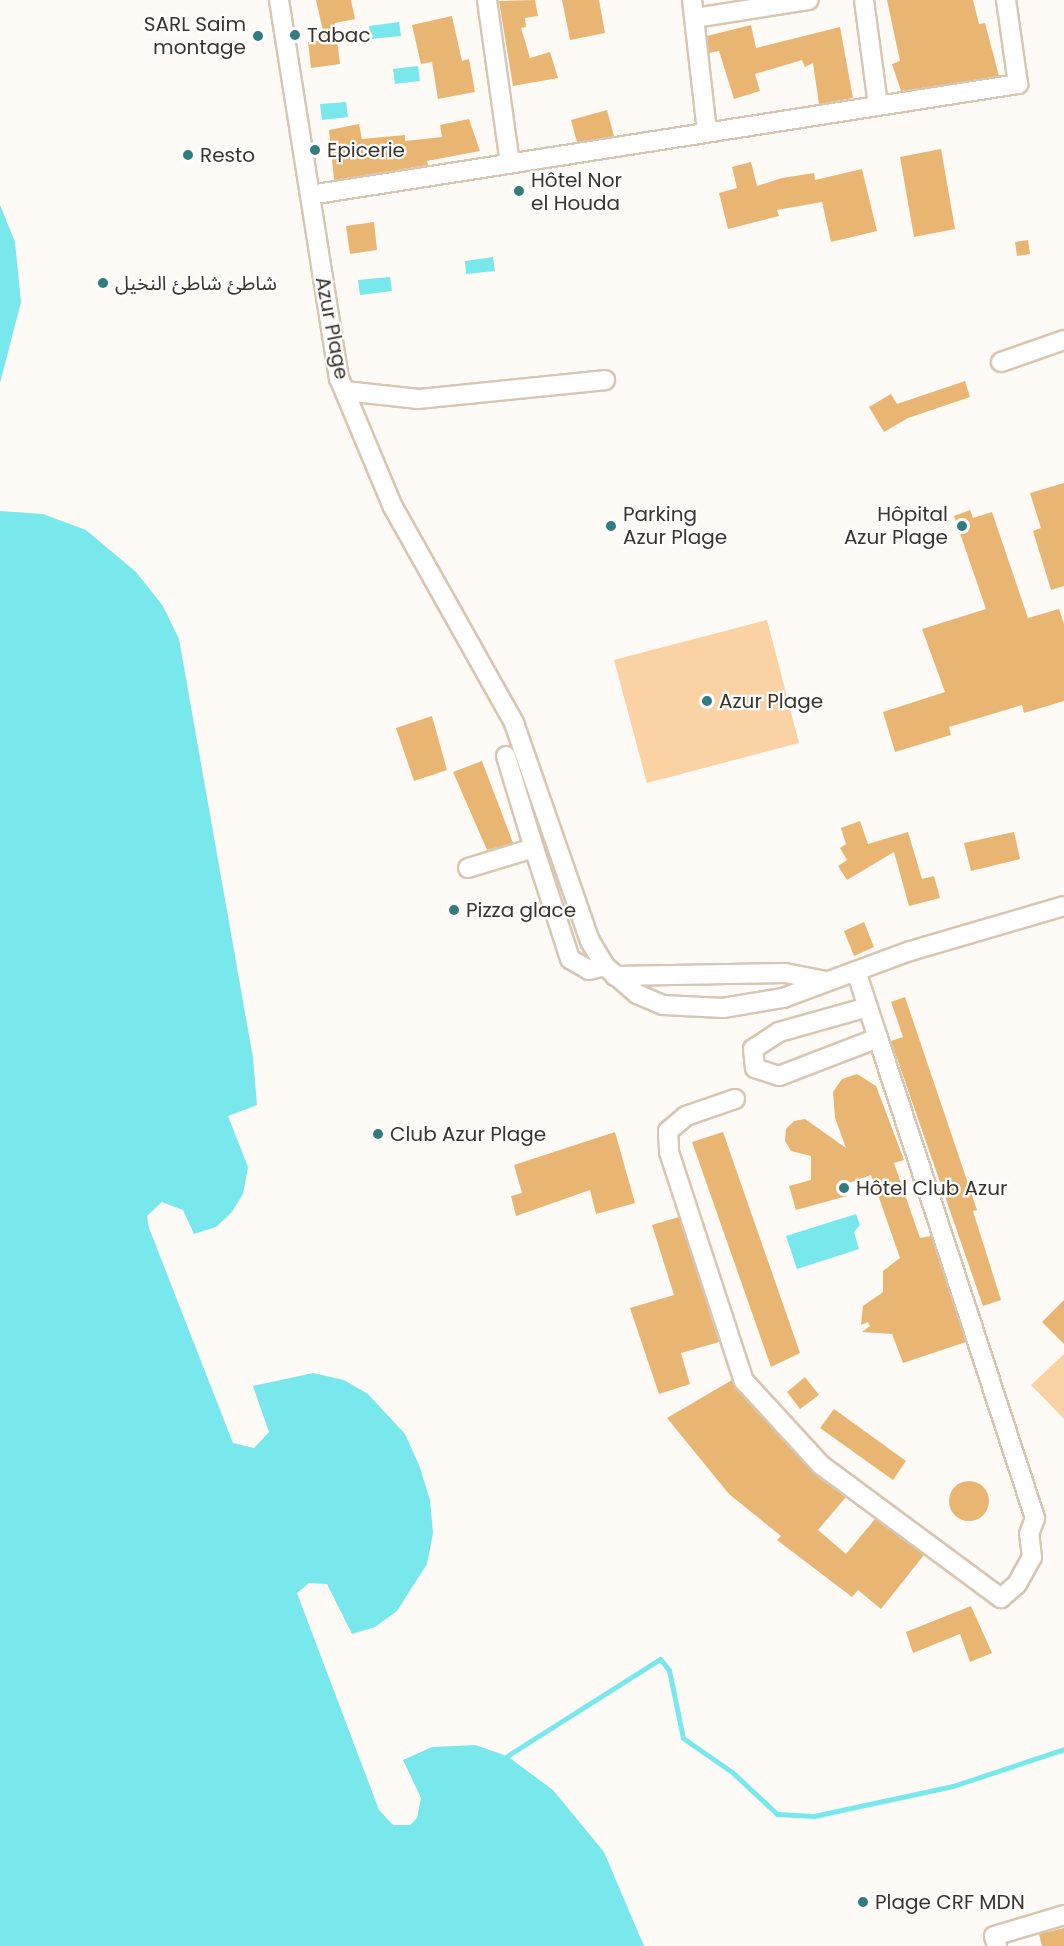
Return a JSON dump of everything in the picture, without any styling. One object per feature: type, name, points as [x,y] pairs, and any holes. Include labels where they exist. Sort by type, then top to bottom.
[{"type":"street","name":"Azur Plage","points":[[279,0],[310,195],[345,391],[393,507],[514,723],[594,951],[610,971],[646,998],[693,1010],[766,1002],[856,971],[1064,906]]},
{"type":"street","points":[[487,0],[510,163]]},
{"type":"street","points":[[707,132],[694,9],[809,0]]},
{"type":"street","points":[[864,0],[878,105]]},
{"type":"street","points":[[310,195],[1018,84],[1006,0]]},
{"type":"street","points":[[1001,362],[1064,340]]},
{"type":"street","points":[[345,391],[419,399],[606,380]]},
{"type":"street","points":[[506,756],[570,959],[589,970],[610,971]]},
{"type":"street","points":[[468,868],[534,848]]},
{"type":"street","name":"Azur Plage","points":[[610,971],[785,973],[826,981]]},
{"type":"street","points":[[735,1099],[686,1116],[668,1131],[669,1152],[744,1381],[821,1465],[1001,1598],[1017,1584],[1032,1557],[1029,1534],[1035,1518],[856,971]]},
{"type":"street","points":[[868,1007],[779,1032],[753,1048],[755,1068],[779,1076],[878,1038]]},
{"type":"street","points":[[997,1946],[994,1936],[1064,1915]]},
{"type":"shaded area","name":"Azur Plage","points":[[767,620],[799,743],[647,783],[614,660]]},
{"type":"shaded area","points":[[1064,1354],[1064,1419],[1031,1385]]},
{"type":"water","points":[[399,22],[401,36],[371,39],[369,26]]},
{"type":"water","points":[[418,66],[420,81],[395,84],[393,69]]},
{"type":"water","points":[[346,102],[348,117],[322,120],[320,104]]},
{"type":"water","points":[[0,205],[15,242],[21,302],[0,383]]},
{"type":"water","points":[[493,257],[495,271],[466,274],[465,261]]},
{"type":"water","points":[[390,277],[392,291],[360,295],[358,280]]},
{"type":"water","points":[[0,511],[43,514],[86,530],[136,572],[163,606],[179,639],[253,1058],[257,1105],[228,1116],[248,1167],[243,1194],[232,1212],[216,1227],[194,1234],[183,1210],[162,1202],[147,1216],[149,1228],[233,1443],[254,1448],[269,1432],[253,1386],[313,1373],[344,1380],[368,1394],[405,1434],[419,1465],[430,1500],[433,1533],[427,1564],[397,1611],[375,1627],[352,1634],[327,1584],[309,1583],[297,1593],[379,1810],[393,1825],[410,1825],[417,1818],[421,1798],[403,1760],[432,1747],[475,1745],[507,1756],[553,1790],[604,1852],[644,1946],[0,1946]]},
{"type":"water","points":[[856,1214],[860,1225],[854,1232],[859,1249],[797,1269],[786,1236]]},
{"type":"building","points":[[316,0],[351,0],[355,19],[335,23],[340,64],[311,68],[308,42],[325,40]]},
{"type":"building","points":[[535,0],[538,16],[525,18],[526,27],[521,28],[530,58],[550,52],[558,78],[513,86],[499,1]]},
{"type":"building","points":[[562,0],[599,0],[605,33],[570,40]]},
{"type":"building","points":[[887,0],[973,0],[979,24],[985,23],[999,76],[901,91],[892,64],[900,61]]},
{"type":"building","points":[[452,16],[462,61],[469,59],[475,92],[438,99],[432,62],[421,64],[412,25]]},
{"type":"building","points":[[751,25],[756,48],[840,27],[853,98],[819,104],[813,63],[805,67],[802,60],[755,74],[760,91],[734,99],[719,51],[709,53],[707,36]]},
{"type":"building","points":[[607,110],[614,136],[577,142],[571,120]]},
{"type":"building","points":[[469,119],[480,151],[427,161],[428,165],[334,180],[329,130],[359,124],[362,139],[405,135],[405,141],[442,137],[440,125]]},
{"type":"building","points":[[941,149],[955,229],[914,237],[900,157]]},
{"type":"building","points":[[751,162],[757,186],[782,178],[814,173],[815,180],[862,169],[877,231],[831,242],[822,202],[777,210],[779,216],[728,229],[719,193],[737,188],[732,167]]},
{"type":"building","points":[[374,222],[377,250],[350,254],[346,226]]},
{"type":"building","points":[[1028,240],[1030,254],[1017,256],[1015,242]]},
{"type":"building","points":[[965,381],[970,397],[908,418],[884,432],[869,407],[891,394],[897,404]]},
{"type":"building","points":[[1064,483],[1064,586],[1051,590],[1033,531],[1041,528],[1030,493]]},
{"type":"building","points":[[970,510],[973,518],[992,512],[1028,618],[1059,609],[1064,624],[1064,701],[1024,713],[1022,705],[949,727],[951,735],[895,752],[883,712],[945,692],[922,629],[986,609],[954,516]]},
{"type":"building","points":[[432,716],[447,770],[414,781],[396,728]]},
{"type":"building","points":[[482,761],[513,843],[487,850],[453,772]]},
{"type":"building","points":[[860,821],[868,844],[908,832],[922,879],[934,876],[940,898],[909,906],[894,852],[847,880],[838,866],[847,860],[840,848],[846,844],[841,828]]},
{"type":"building","points":[[1014,832],[1020,859],[971,871],[964,843]]},
{"type":"building","points":[[864,922],[874,947],[854,956],[844,931]]},
{"type":"building","points":[[905,997],[977,1210],[973,1211],[1001,1300],[983,1306],[891,1041],[903,1037],[891,1002]]},
{"type":"building","points":[[857,1074],[876,1086],[904,1160],[894,1163],[920,1238],[931,1236],[966,1342],[903,1363],[892,1334],[862,1332],[870,1326],[868,1322],[861,1325],[863,1306],[883,1292],[883,1271],[900,1258],[871,1175],[844,1185],[847,1196],[796,1210],[789,1186],[811,1180],[811,1156],[791,1151],[785,1141],[786,1129],[794,1121],[805,1119],[846,1148],[835,1118],[833,1092],[842,1079]]},
{"type":"building","points":[[615,1132],[635,1203],[596,1214],[590,1190],[516,1216],[511,1196],[522,1193],[514,1165]]},
{"type":"building","points":[[723,1132],[800,1353],[771,1367],[692,1142]]},
{"type":"building","points":[[679,1217],[719,1342],[681,1353],[690,1384],[659,1394],[630,1308],[674,1295],[652,1225]]},
{"type":"building","points":[[1064,1300],[1064,1344],[1042,1322]]},
{"type":"building","points":[[805,1377],[819,1395],[800,1409],[787,1392]]},
{"type":"building","points":[[732,1380],[813,1473],[846,1497],[818,1530],[846,1554],[875,1519],[924,1555],[881,1609],[858,1590],[852,1597],[777,1540],[781,1536],[729,1494],[667,1418]]},
{"type":"building","points":[[834,1409],[906,1461],[893,1480],[820,1428]]},
{"type":"building","points":[[969,1481],[983,1487],[989,1501],[983,1515],[969,1521],[955,1515],[949,1501],[955,1487]]},
{"type":"building","points":[[971,1606],[992,1653],[970,1662],[960,1634],[913,1653],[906,1632]]},
{"type":"building","points":[[1064,1928],[1064,1946],[1042,1946],[1039,1934]]},
{"type":"waterway","points":[[507,1756],[660,1659],[669,1670],[683,1738],[732,1772],[777,1814],[814,1816],[953,1786],[1064,1749]]},
{"type":"place","name":"Tabac","points":[[295,35]]},
{"type":"place","name":"SARL Saim montage","points":[[258,36]]},
{"type":"place","name":"Epicerie","points":[[315,150]]},
{"type":"place","name":"Resto","points":[[188,155]]},
{"type":"place","name":"Hôtel Nor el Houda","points":[[519,191]]},
{"type":"place","name":"شاطئ شاطئ النخيل","points":[[103,283]]},
{"type":"place","name":"Parking Azur Plage","points":[[611,526]]},
{"type":"place","name":"Hôpital Azur Plage","points":[[962,526]]},
{"type":"place","name":"Azur Plage","points":[[707,701]]},
{"type":"place","name":"Pizza glace","points":[[454,910]]},
{"type":"place","name":"Club Azur Plage","points":[[378,1134]]},
{"type":"place","name":"Hôtel Club Azur","points":[[844,1188]]},
{"type":"place","name":"Plage CRF MDN","points":[[863,1902]]}]
